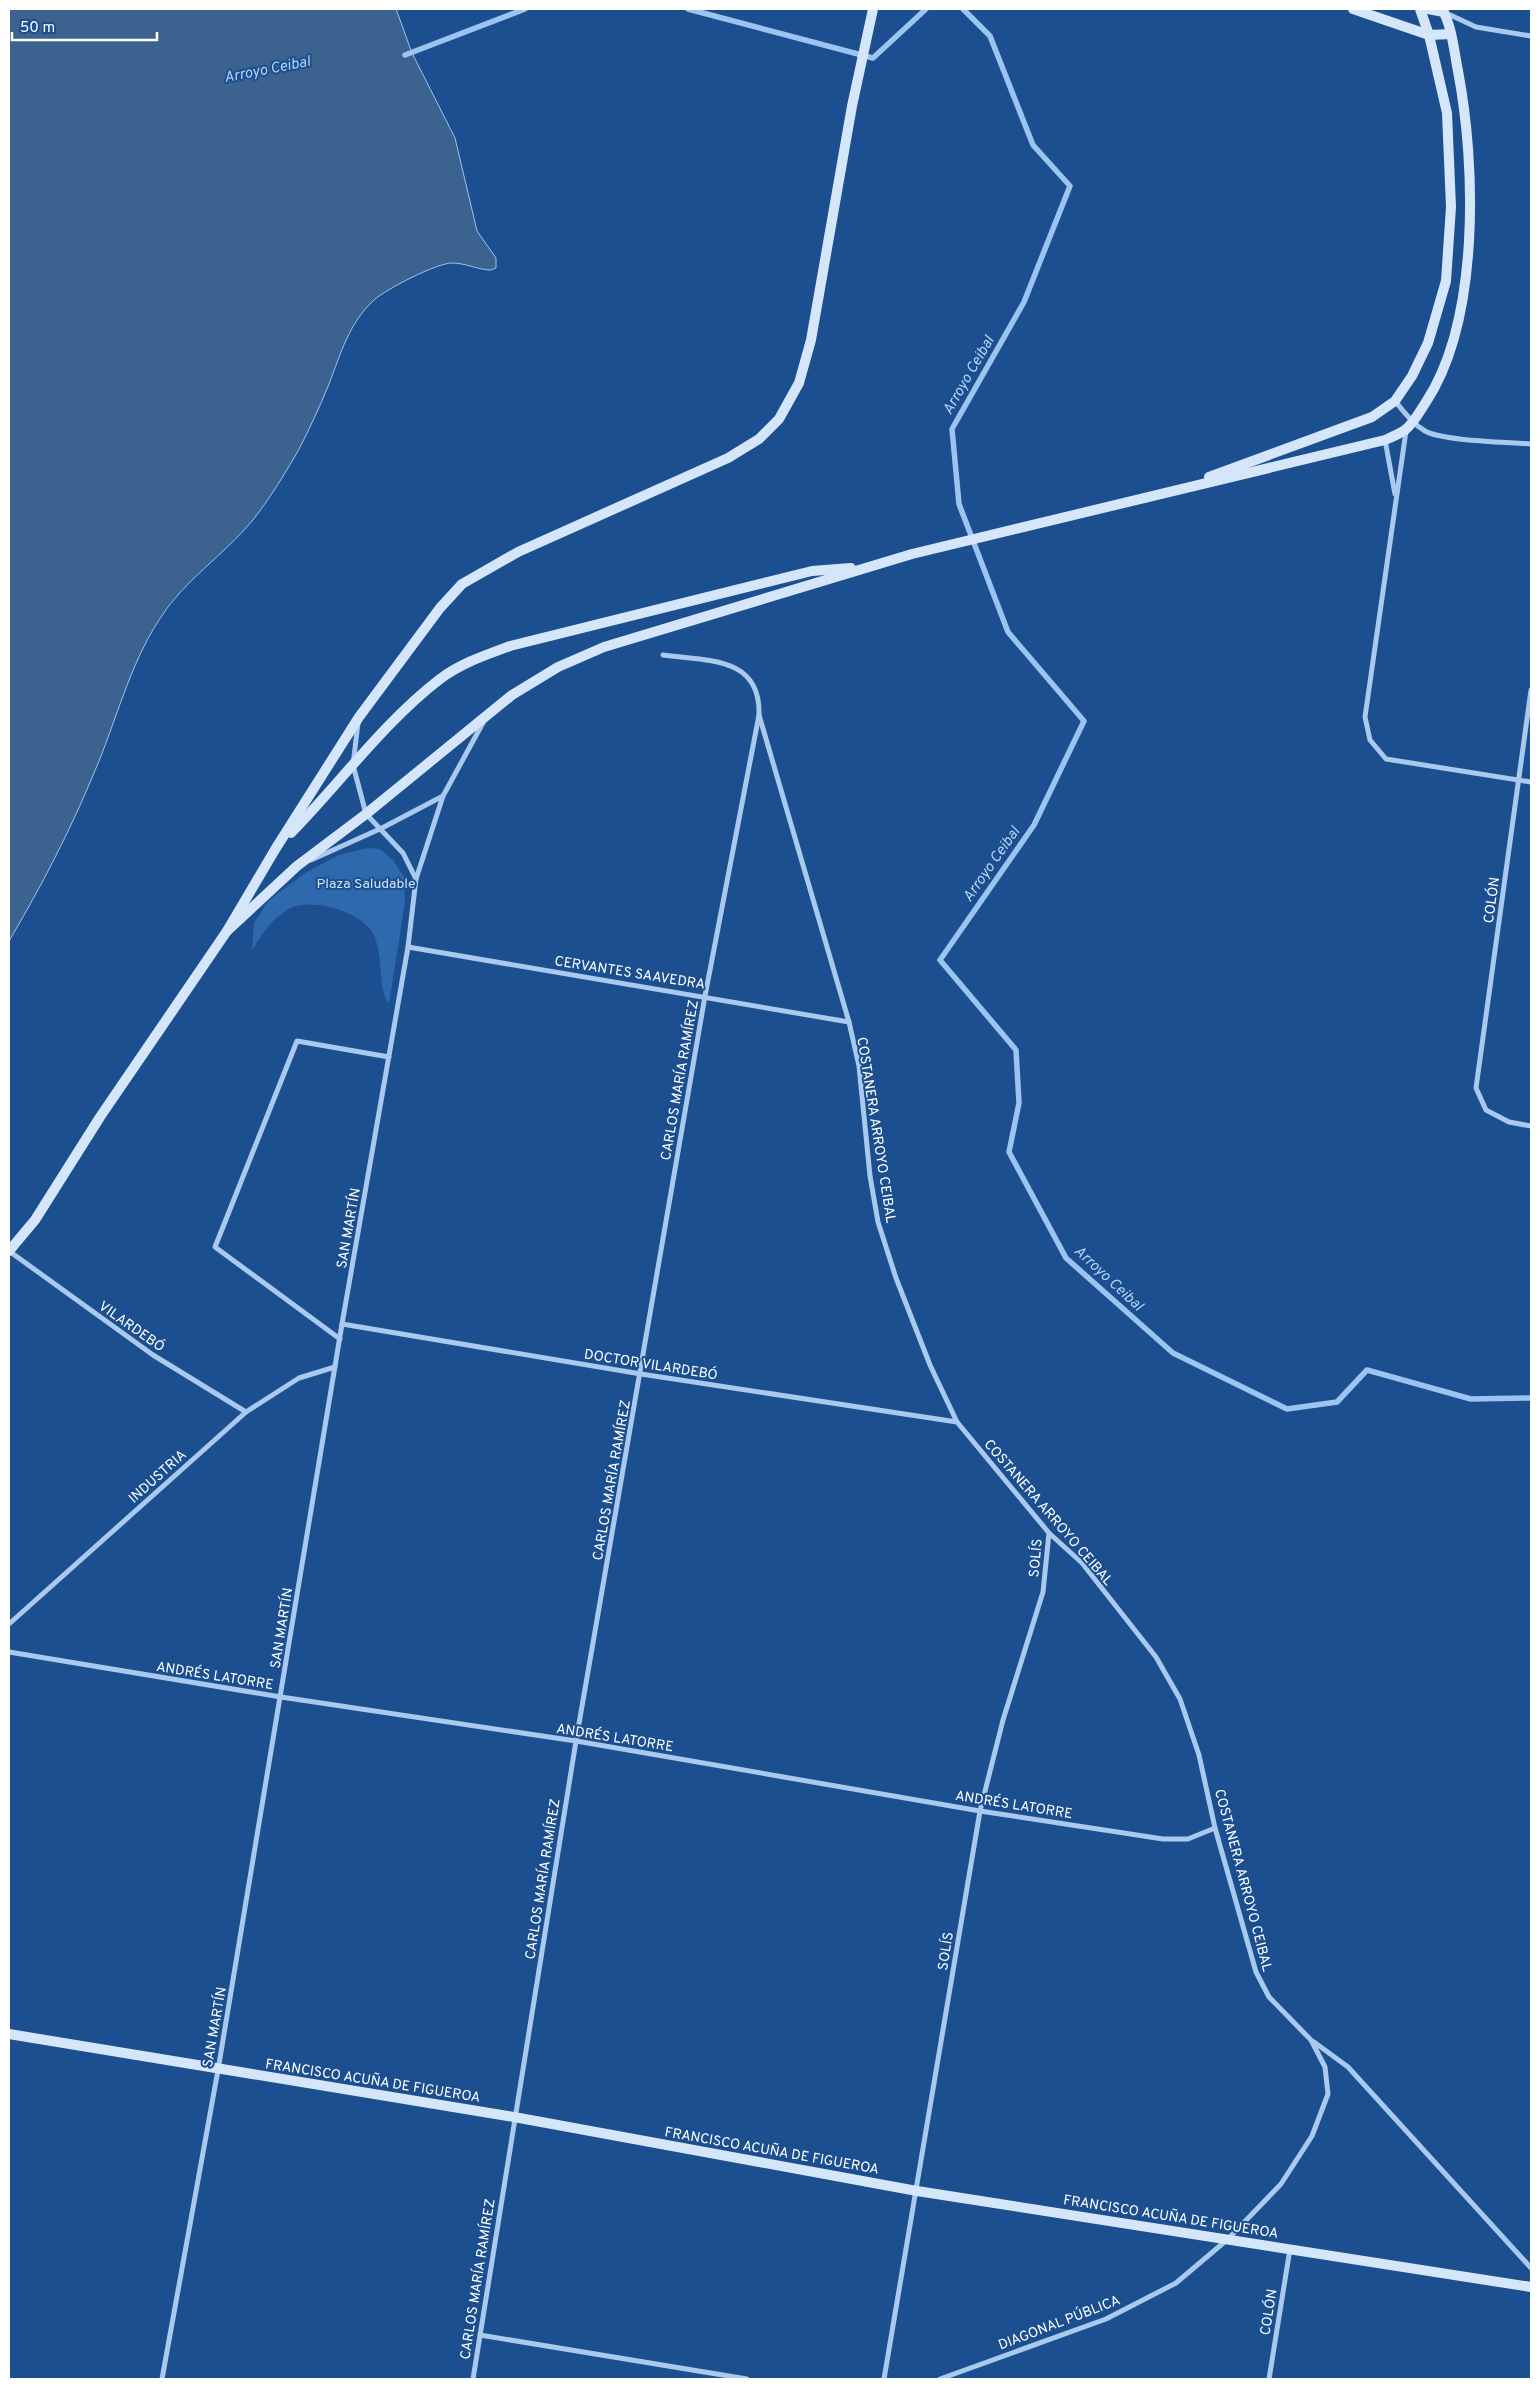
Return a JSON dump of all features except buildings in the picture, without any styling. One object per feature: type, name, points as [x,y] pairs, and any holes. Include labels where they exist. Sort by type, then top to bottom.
[{"type":"street","points":[[1354,9],[1429,35],[1451,34]]},
{"type":"street","points":[[1166,492],[1372,417],[1395,401],[1412,376],[1428,343],[1446,281],[1452,207],[1446,113],[1429,35],[1420,9]]},
{"type":"street","points":[[1428,9],[1443,10],[1476,27],[1531,36]]},
{"type":"street","points":[[1443,10],[1451,34],[1465,110],[1470,207],[1464,287],[1460,317],[1451,351],[1434,390],[1409,426],[1396,499],[1365,717],[1370,740],[1386,759],[1531,782]]},
{"type":"street","points":[[9,1251],[34,1220],[100,1116],[227,931],[276,848],[359,717],[440,608],[462,584],[518,552],[728,458],[759,438],[779,419],[799,383],[811,340],[852,106],[872,11]]},
{"type":"street","points":[[1395,401],[1409,426],[1427,432],[1444,436],[1531,444]]},
{"type":"street","points":[[227,931],[296,866],[366,814],[512,695],[558,667],[604,647],[659,628],[816,584],[867,566],[1051,518],[1385,440],[1409,426]]},
{"type":"street","points":[[1385,440],[1396,499]]},
{"type":"street","points":[[276,848],[414,702],[441,678],[472,660],[510,646],[812,571],[867,566]]},
{"type":"street","name":"CARLOS MARÍA RAMÍREZ","points":[[473,2379],[576,1742],[705,996],[759,715],[760,698],[754,683],[739,668],[663,655]]},
{"type":"street","name":"COLÓN","points":[[1531,690],[1476,1088],[1486,1110],[1509,1122],[1531,1126]]},
{"type":"street","name":"SAN MARTÍN","points":[[162,2379],[218,2070],[342,1324],[408,947],[416,879],[443,796],[488,714]]},
{"type":"street","name":"COSTANERA ARROYO CEIBAL","points":[[759,715],[849,1022],[859,1066],[870,1176],[878,1222],[896,1278],[930,1365],[957,1422],[1049,1532],[1082,1563],[1156,1657],[1180,1699],[1199,1755],[1215,1828],[1256,1972],[1269,1997],[1311,2040],[1325,2067],[1328,2094],[1312,2136],[1281,2184],[1228,2238]]},
{"type":"street","points":[[359,717],[353,765],[366,814],[382,828],[403,853],[416,879]]},
{"type":"street","points":[[296,866],[382,828],[443,796]]},
{"type":"street","name":"CERVANTES SAAVEDRA","points":[[408,947],[849,1022]]},
{"type":"street","points":[[340,1339],[216,1247],[297,1041],[389,1057]]},
{"type":"street","name":"VILARDEBÓ","points":[[9,1251],[153,1355],[246,1412]]},
{"type":"street","name":"DOCTOR VILARDEBÓ","points":[[342,1324],[641,1374],[957,1422]]},
{"type":"street","name":"INDUSTRIA","points":[[9,1624],[246,1412],[299,1378],[335,1367]]},
{"type":"street","name":"SOLÍS","points":[[884,2379],[980,1811],[1002,1720],[1043,1592],[1049,1532]]},
{"type":"street","name":"ANDRÉS LATORRE","points":[[9,1652],[281,1697],[576,1742],[980,1811],[1163,1839],[1188,1839],[1215,1828]]},
{"type":"street","name":"FRANCISCO ACUÑA DE FIGUEROA","points":[[9,2034],[218,2070],[514,2117],[917,2191],[1228,2238],[1531,2287]]},
{"type":"street","points":[[1311,2040],[1348,2067],[1531,2268]]},
{"type":"street","name":"DIAGONAL PÚBLICA","points":[[940,2379],[1106,2318],[1176,2283],[1228,2238]]},
{"type":"street","name":"COLÓN","points":[[1269,2379],[1290,2248]]},
{"type":"street","points":[[480,2335],[747,2379]]},
{"type":"green space","name":"Plaza Saludable","points":[[368,848],[380,849],[393,860],[404,877],[405,902],[389,1004],[383,988],[379,951],[373,934],[358,919],[334,908],[308,905],[297,906],[287,910],[276,918],[252,950],[254,923],[268,901],[305,873],[339,855]]},
{"type":"water","points":[[9,9],[396,9],[412,53],[455,138],[477,231],[496,258],[496,268],[486,270],[452,263],[435,267],[412,277],[380,295],[358,318],[342,350],[326,392],[306,435],[293,460],[270,496],[241,534],[180,593],[148,638],[131,675],[85,795],[44,879],[9,941]]},
{"type":"waterway","name":"Arroyo Ceibal","points":[[405,55],[525,9]]},
{"type":"waterway","name":"Arroyo Ceibal","points":[[688,9],[873,58],[926,9]]},
{"type":"waterway","name":"Arroyo Ceibal","points":[[963,9],[990,36],[1033,145],[1070,186],[1024,302],[952,429],[959,504],[1008,632],[1084,721],[1034,825],[940,960],[1016,1050],[1019,1103],[1009,1152],[1066,1258],[1173,1353],[1287,1409],[1337,1402],[1367,1370],[1471,1399],[1531,1398]]}]
